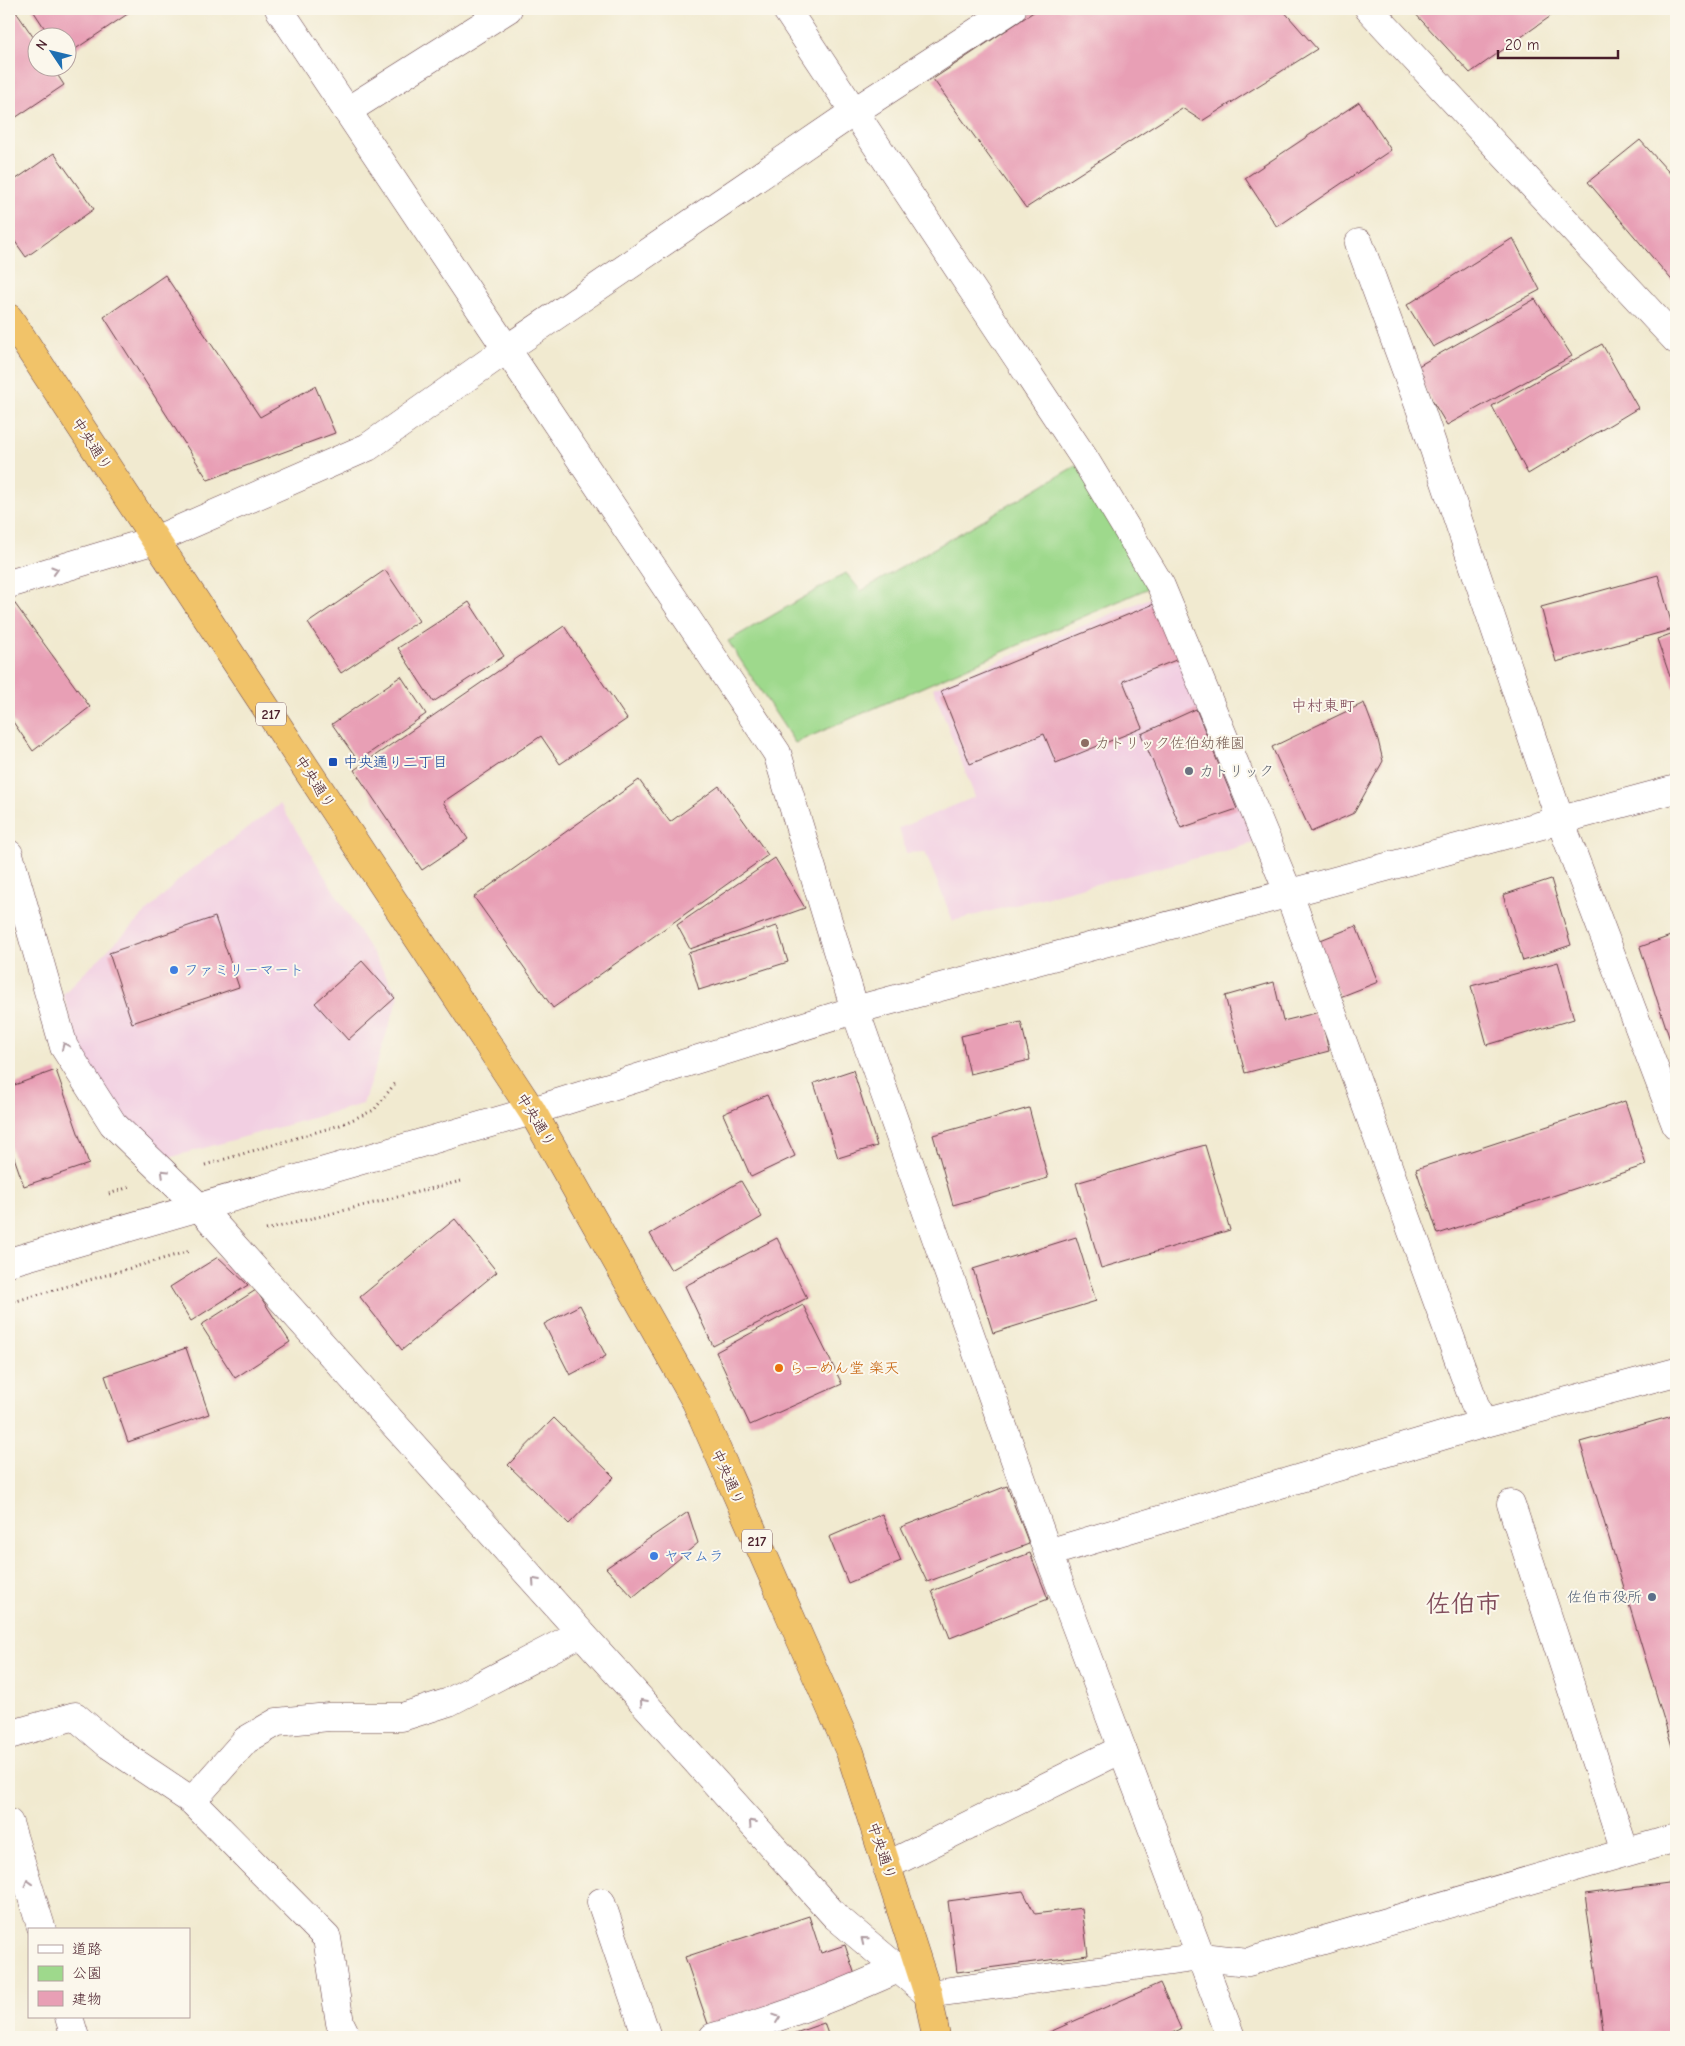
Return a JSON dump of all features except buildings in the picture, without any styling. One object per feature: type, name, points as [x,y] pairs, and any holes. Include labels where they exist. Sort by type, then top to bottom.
[{"type":"highway","name":"中央通り","points":[[9,318],[532,1111],[696,1402],[850,1752],[928,1994]]},
{"type":"highway","name":"217","points":[[928,1994],[936,2037]]},
{"type":"street","points":[[279,9],[777,753],[855,1010],[1048,1552],[1231,2037]]},
{"type":"street","points":[[348,111],[508,9]]},
{"type":"street","points":[[786,9],[1084,458],[1161,586],[1289,894],[1482,1424]]},
{"type":"street","points":[[9,584],[155,540],[368,447],[507,349],[855,111],[1012,9]]},
{"type":"street","points":[[1369,9],[1676,340]]},
{"type":"street","points":[[1359,243],[1421,411],[1560,820],[1676,1125]]},
{"type":"street","points":[[9,1262],[532,1111],[855,1010],[1676,789]]},
{"type":"street","points":[[9,854],[64,1048],[113,1124],[199,1207],[835,1916],[928,1994],[1201,1957],[1248,1962],[1676,1838]]},
{"type":"street","points":[[1048,1552],[1482,1424],[1676,1372]]},
{"type":"street","points":[[1511,1504],[1625,1852]]},
{"type":"street","points":[[192,1800],[246,1740],[276,1722],[329,1717],[402,1717],[449,1702],[581,1632]]},
{"type":"street","points":[[9,1735],[75,1716],[109,1745],[192,1800],[327,1938],[340,2023],[348,2037]]},
{"type":"street","points":[[886,1866],[1122,1748]]},
{"type":"street","points":[[9,1823],[41,1928]]},
{"type":"street","points":[[601,1902],[647,2037]]},
{"type":"street","points":[[713,2037],[752,2027],[808,2007],[898,1969]]},
{"type":"street","points":[[69,2018],[75,2037]]},
{"type":"path","points":[[102,1196],[340,1125],[374,1110],[397,1081]]},
{"type":"shaded area","name":"カトリック佐伯幼稚園","points":[[1157,595],[1255,843],[953,921],[925,852],[906,853],[899,828],[975,797],[933,688]]},
{"type":"shaded area","points":[[280,804],[399,996],[363,1104],[161,1160],[123,1120],[82,1057],[63,994],[183,876]]},
{"type":"green space","points":[[1077,465],[1151,587],[795,743],[728,641],[846,573],[861,591]]},
{"type":"place","name":"カトリック佐伯幼稚園","points":[[1085,743]]},
{"type":"place","name":"中央通り二丁目","points":[[333,762]]},
{"type":"place","name":"カトリック","points":[[1189,771]]},
{"type":"place","name":"ファミリーマート","points":[[174,970]]},
{"type":"place","name":"らーめん堂 楽天","points":[[779,1368]]},
{"type":"place","name":"ヤマムラ","points":[[654,1556]]},
{"type":"place","name":"佐伯市役所","points":[[1652,1597]]},
{"type":"district","name":"中村東町","points":[[1323,706]]},
{"type":"district","name":"佐伯市","points":[[1463,1603]]}]
